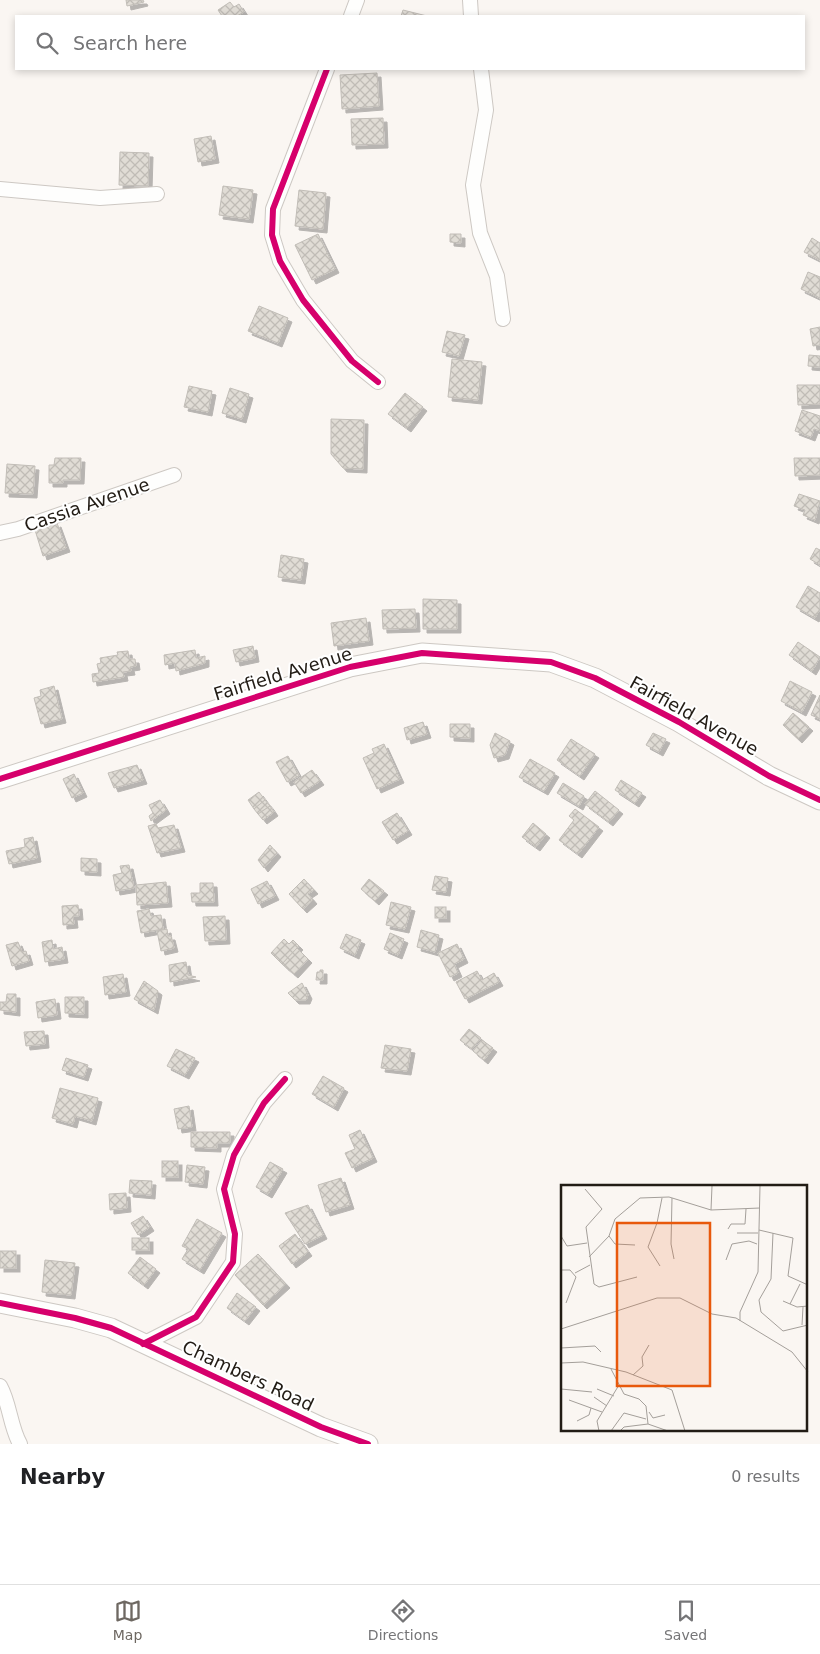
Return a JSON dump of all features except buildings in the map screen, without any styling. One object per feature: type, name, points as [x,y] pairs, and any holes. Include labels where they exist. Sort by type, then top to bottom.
[{"type":"street","points":[[351,15],[357,0]]},
{"type":"street","points":[[470,0],[471,15]]},
{"type":"street","points":[[326,70],[272,209],[272,235],[280,261],[303,300],[352,361],[378,382]]},
{"type":"street","points":[[480,70],[486,110],[473,185],[480,233],[497,276],[503,318]]},
{"type":"street","points":[[0,189],[100,198],[157,194]]},
{"type":"street","name":"Cassia Avenue","points":[[0,533],[18,529],[174,476]]},
{"type":"street","name":"Fairfield Avenue","points":[[0,779],[350,667],[422,653],[551,662],[595,678],[679,722],[769,776],[820,800]]},
{"type":"street","points":[[143,1344],[196,1317],[233,1262],[235,1234],[224,1189],[234,1155],[242,1140],[264,1103],[285,1079]]},
{"type":"street","name":"Chambers Road","points":[[0,1303],[84,1320],[112,1328],[320,1427],[368,1444]]},
{"type":"street","points":[[0,1386],[4,1394],[15,1441]]},
{"type":"cycle path","points":[[327,70],[273,209],[272,235],[280,261],[303,300],[352,361],[378,382]]},
{"type":"cycle path","points":[[0,779],[350,667],[422,653],[551,662],[595,678],[679,722],[769,776],[820,800]]},
{"type":"cycle path","points":[[143,1344],[196,1317],[233,1262],[235,1234],[224,1189],[234,1155],[264,1103],[285,1079]]},
{"type":"cycle path","points":[[0,1303],[75,1318],[111,1328],[321,1427],[368,1444]]}]
